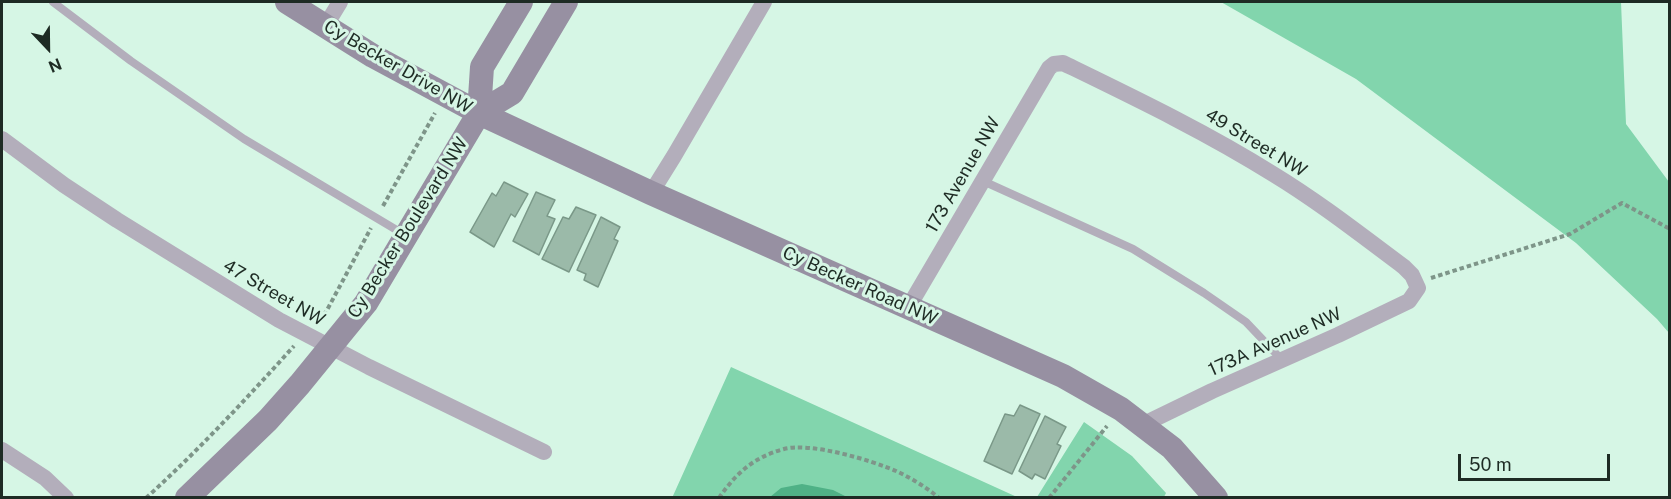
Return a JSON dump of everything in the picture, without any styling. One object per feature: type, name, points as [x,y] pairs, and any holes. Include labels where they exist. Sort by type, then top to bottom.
[{"type":"street","name":"Cy Becker Drive NW","points":[[286,2],[374,56],[479,113]]},
{"type":"street","points":[[326,25],[340,2]]},
{"type":"street","name":"Cy Becker Boulevard NW","points":[[188,498],[268,420],[366,303],[479,113],[482,67],[521,2]]},
{"type":"street","name":"Cy Becker Boulevard NW","points":[[479,113],[512,93],[566,2]]},
{"type":"street","points":[[651,193],[764,2]]},
{"type":"street","name":"49 Street NW","points":[[1054,64],[1063,63],[1177,118],[1273,174],[1404,267],[1417,285]]},
{"type":"street","name":"173 Avenue NW","points":[[908,308],[1041,80],[1054,64]]},
{"type":"street","name":"Cy Becker Road NW","points":[[479,113],[651,193],[1063,376],[1121,410],[1172,448],[1216,498]]},
{"type":"street","name":"47 Street NW","points":[[2,139],[64,185],[117,220],[279,320],[544,452]]},
{"type":"street","name":"173A Avenue NW","points":[[1142,425],[1409,301],[1417,285]]},
{"type":"street","points":[[2,450],[45,478],[66,498]]},
{"type":"lane","points":[[53,2],[131,61],[244,139],[406,236]]},
{"type":"lane","points":[[983,181],[1133,249],[1204,292],[1246,322],[1282,360]]},
{"type":"path","points":[[146,498],[234,412],[326,312],[445,95]]},
{"type":"path","points":[[1417,285],[1570,234],[1622,203],[1670,230]]},
{"type":"path","points":[[1049,498],[1121,410]]},
{"type":"path","points":[[719,498],[738,473],[762,457],[786,448],[813,448],[853,457],[896,471],[925,487],[939,498]]},
{"type":"shaded area","points":[[1221,2],[1621,2],[1626,124],[1669,182],[1669,333],[1576,243],[1356,79]]},
{"type":"shaded area","points":[[731,367],[1017,497],[672,498]]},
{"type":"shaded area","points":[[1084,422],[1132,456],[1166,493],[1164,497],[1037,497]]},
{"type":"shaded area","points":[[802,484],[833,490],[847,497],[770,497],[781,488]]},
{"type":"building","points":[[504,182],[528,194],[515,217],[511,214],[494,247],[470,232],[492,193],[496,196]]},
{"type":"building","points":[[536,192],[555,200],[547,216],[555,219],[539,255],[513,241]]},
{"type":"building","points":[[576,207],[596,215],[569,272],[542,259],[563,217],[569,219]]},
{"type":"building","points":[[601,217],[620,227],[614,239],[618,241],[598,287],[584,280],[586,274],[577,270]]},
{"type":"building","points":[[1020,405],[1040,414],[1012,474],[984,461],[1005,414],[1014,416]]},
{"type":"building","points":[[1045,416],[1066,427],[1057,444],[1061,446],[1045,479],[1035,474],[1032,479],[1019,471]]}]
